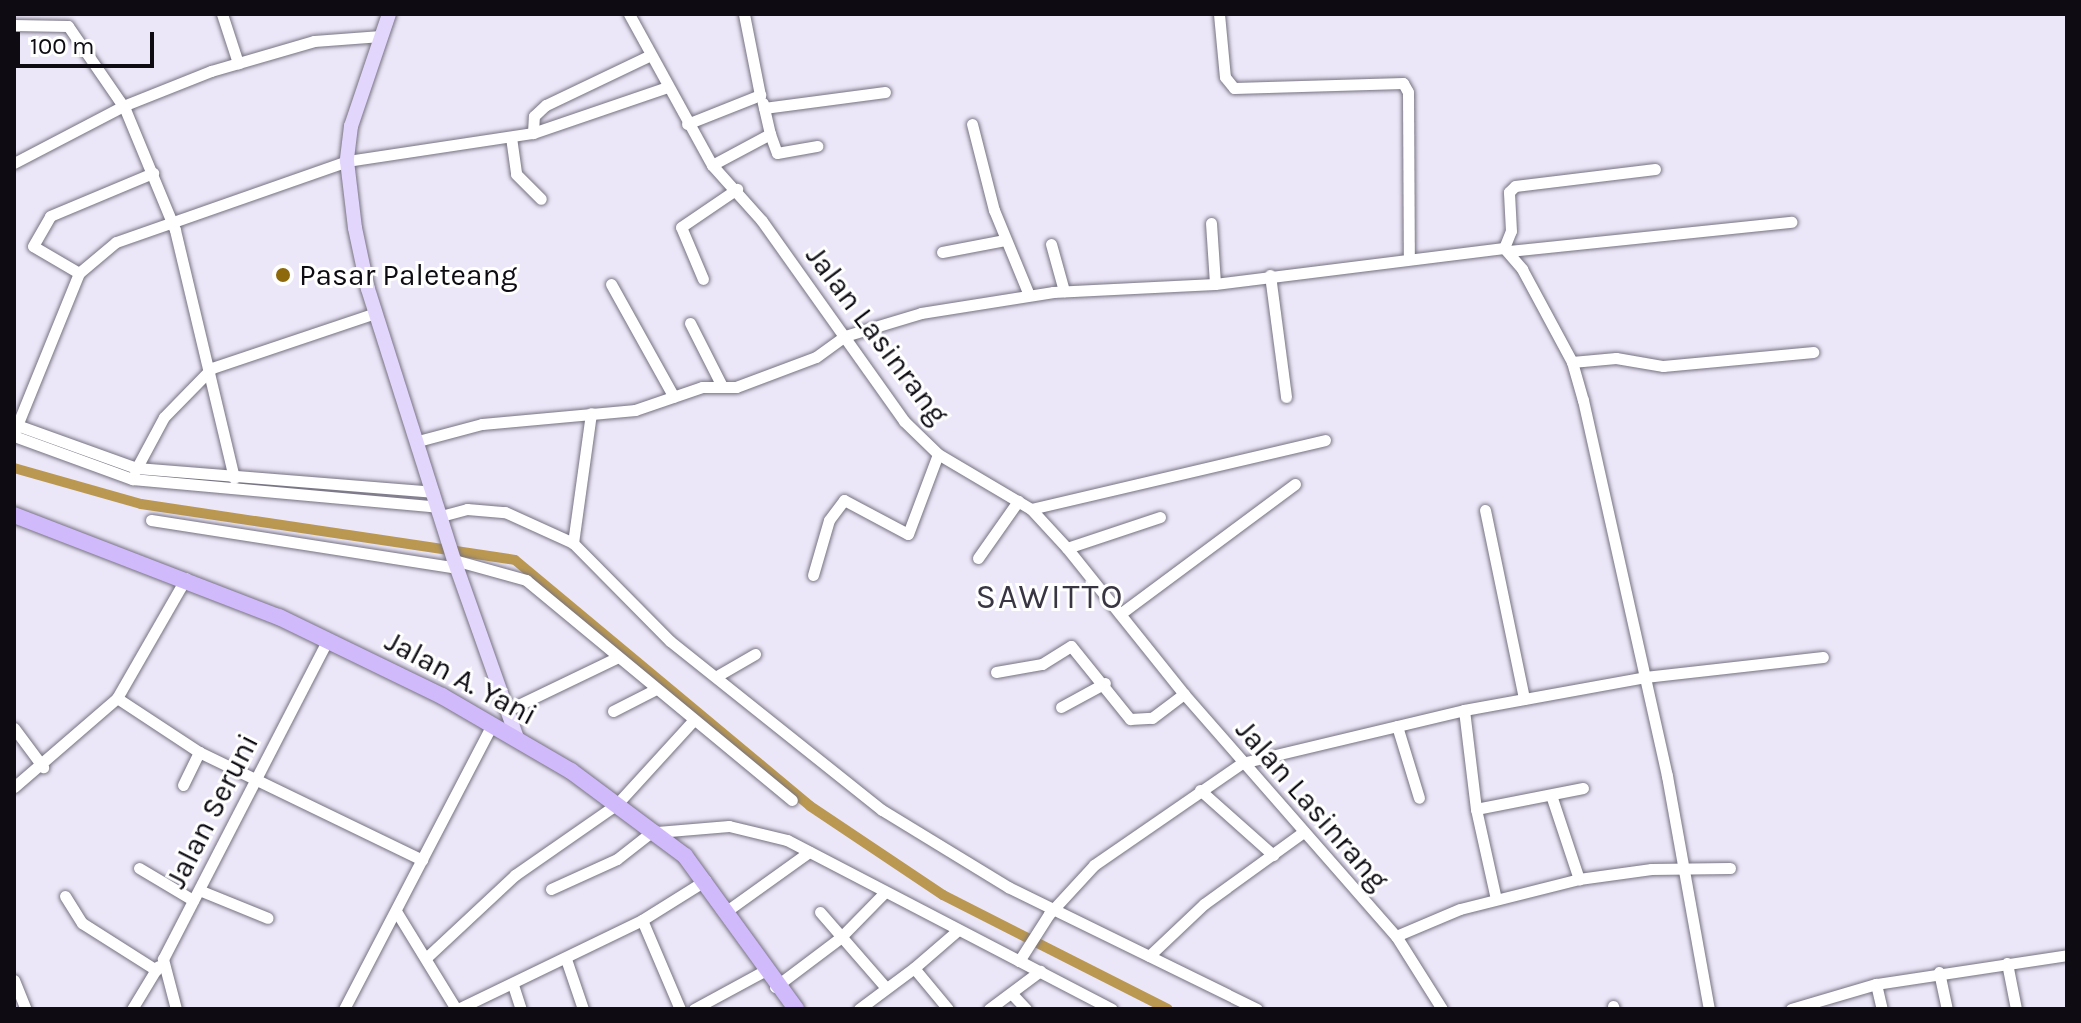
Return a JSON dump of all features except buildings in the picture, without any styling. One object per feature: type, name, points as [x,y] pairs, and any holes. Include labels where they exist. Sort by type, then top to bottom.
[{"type":"highway","name":"Jalan A. Yani","points":[[14,515],[186,578],[328,640],[517,738],[656,831],[706,880],[775,987],[796,1009]]},
{"type":"main road","points":[[389,14],[354,112],[347,161],[375,313],[454,562],[517,738]]},
{"type":"street","points":[[222,14],[238,63]]},
{"type":"street","name":"Jalan Lasinrang","points":[[629,14],[712,165],[737,189],[904,421],[938,454],[1031,509],[1067,548],[1242,763],[1396,936],[1442,1009]]},
{"type":"street","points":[[744,14],[760,95],[777,153],[817,146]]},
{"type":"street","points":[[1219,14],[1225,77],[1234,88],[1388,79],[1406,87],[1409,257]]},
{"type":"street","points":[[14,25],[65,20],[123,106],[172,220],[212,368],[234,478]]},
{"type":"street","points":[[14,163],[123,106],[238,63],[314,41],[381,36]]},
{"type":"street","points":[[533,133],[534,116],[546,105],[651,55]]},
{"type":"street","points":[[667,87],[533,133],[347,161],[116,242],[79,273],[15,430],[134,474],[439,510],[505,512],[573,543],[670,641],[882,810],[1051,912],[1257,1009]]},
{"type":"street","points":[[764,108],[885,92]]},
{"type":"street","points":[[687,124],[760,95]]},
{"type":"street","points":[[972,124],[1005,240],[1029,295]]},
{"type":"street","points":[[712,165],[770,134]]},
{"type":"street","points":[[511,137],[516,174],[541,199]]},
{"type":"street","points":[[1655,169],[1510,188],[1511,231],[1507,249],[1572,362],[1645,677],[1709,1009]]},
{"type":"street","points":[[79,273],[33,246],[50,216],[153,173]]},
{"type":"street","points":[[703,279],[681,227],[737,189]]},
{"type":"street","points":[[418,441],[482,424],[641,409],[721,384],[736,387],[816,357],[845,336],[921,313],[1029,295],[1215,284],[1409,257],[1792,222]]},
{"type":"street","points":[[1211,223],[1215,284]]},
{"type":"street","points":[[942,252],[1005,240]]},
{"type":"street","points":[[1051,244],[1064,291]]},
{"type":"street","points":[[1270,275],[1286,397]]},
{"type":"street","points":[[611,284],[674,397]]},
{"type":"street","points":[[134,474],[164,417],[212,368],[375,313]]},
{"type":"street","points":[[690,323],[721,384]]},
{"type":"street","points":[[1572,362],[1616,358],[1663,366],[1813,352]]},
{"type":"street","points":[[573,543],[591,413]]},
{"type":"street","points":[[1031,509],[1325,440]]},
{"type":"street","points":[[813,575],[829,520],[844,500],[908,534],[938,454]]},
{"type":"street","points":[[134,474],[234,478],[439,510]]},
{"type":"street","points":[[1120,614],[1295,484]]},
{"type":"street","points":[[978,558],[1018,501]]},
{"type":"street","points":[[1485,510],[1524,699]]},
{"type":"street","points":[[1067,548],[1160,517]]},
{"type":"street","points":[[151,520],[454,562],[526,580],[692,722],[792,800]]},
{"type":"street","points":[[14,787],[43,767],[117,698],[186,578]]},
{"type":"street","name":"Jalan Seruni","points":[[132,1009],[160,965],[328,640]]},
{"type":"street","points":[[996,672],[1042,664],[1071,646],[1139,722],[1184,694]]},
{"type":"street","points":[[717,676],[755,654]]},
{"type":"street","points":[[1021,957],[1051,912],[1094,865],[1242,763],[1464,710],[1524,699],[1645,677],[1823,657]]},
{"type":"street","points":[[508,710],[616,658]]},
{"type":"street","points":[[1061,707],[1105,683]]},
{"type":"street","points":[[613,711],[654,690]]},
{"type":"street","points":[[117,698],[199,752],[422,860]]},
{"type":"street","points":[[1464,710],[1476,809],[1496,899]]},
{"type":"street","points":[[426,958],[515,875],[617,804],[692,722]]},
{"type":"street","points":[[344,1009],[493,723]]},
{"type":"street","points":[[1397,726],[1419,798]]},
{"type":"street","points":[[14,728],[43,767]]},
{"type":"street","points":[[183,785],[199,752]]},
{"type":"street","points":[[1476,809],[1583,788]]},
{"type":"street","points":[[1200,790],[1273,855]]},
{"type":"street","points":[[1551,795],[1579,879]]},
{"type":"street","points":[[551,889],[617,859],[656,831],[729,826],[768,833],[958,930],[1021,957],[1040,971],[1112,1009]]},
{"type":"street","points":[[1149,956],[1204,904],[1302,833]]},
{"type":"street","points":[[728,910],[809,852]]},
{"type":"street","points":[[139,868],[196,895],[268,918]]},
{"type":"street","points":[[1396,936],[1496,899],[1579,879],[1683,868],[1730,868]]},
{"type":"street","points":[[396,911],[457,1009],[513,985],[642,920],[706,880]]},
{"type":"street","points":[[775,987],[840,938],[884,893]]},
{"type":"street","points":[[65,896],[82,923],[160,965],[176,1009]]},
{"type":"street","points":[[820,912],[886,988]]},
{"type":"street","points":[[642,920],[680,1009]]},
{"type":"street","points":[[859,1009],[958,930]]},
{"type":"street","points":[[1791,1009],[1876,984],[1939,972],[2067,955]]},
{"type":"street","points":[[566,959],[583,1009]]},
{"type":"street","points":[[2007,963],[2016,1009]]},
{"type":"street","points":[[914,968],[948,1009]]},
{"type":"street","points":[[694,1009],[764,971]]},
{"type":"street","points":[[989,1009],[1040,971]]},
{"type":"street","points":[[1939,972],[1947,1009]]},
{"type":"street","points":[[14,980],[26,1009]]},
{"type":"street","points":[[1876,984],[1882,1009]]},
{"type":"street","points":[[513,985],[521,1009]]},
{"type":"street","points":[[1012,994],[1026,1009]]},
{"type":"waterway","points":[[14,468],[141,504],[515,560],[810,806],[943,895],[1168,1009]]},
{"type":"place","name":"Pasar Paleteang","points":[[283,275]]},
{"type":"district","name":"SAWITTO","points":[[1050,598]]}]
